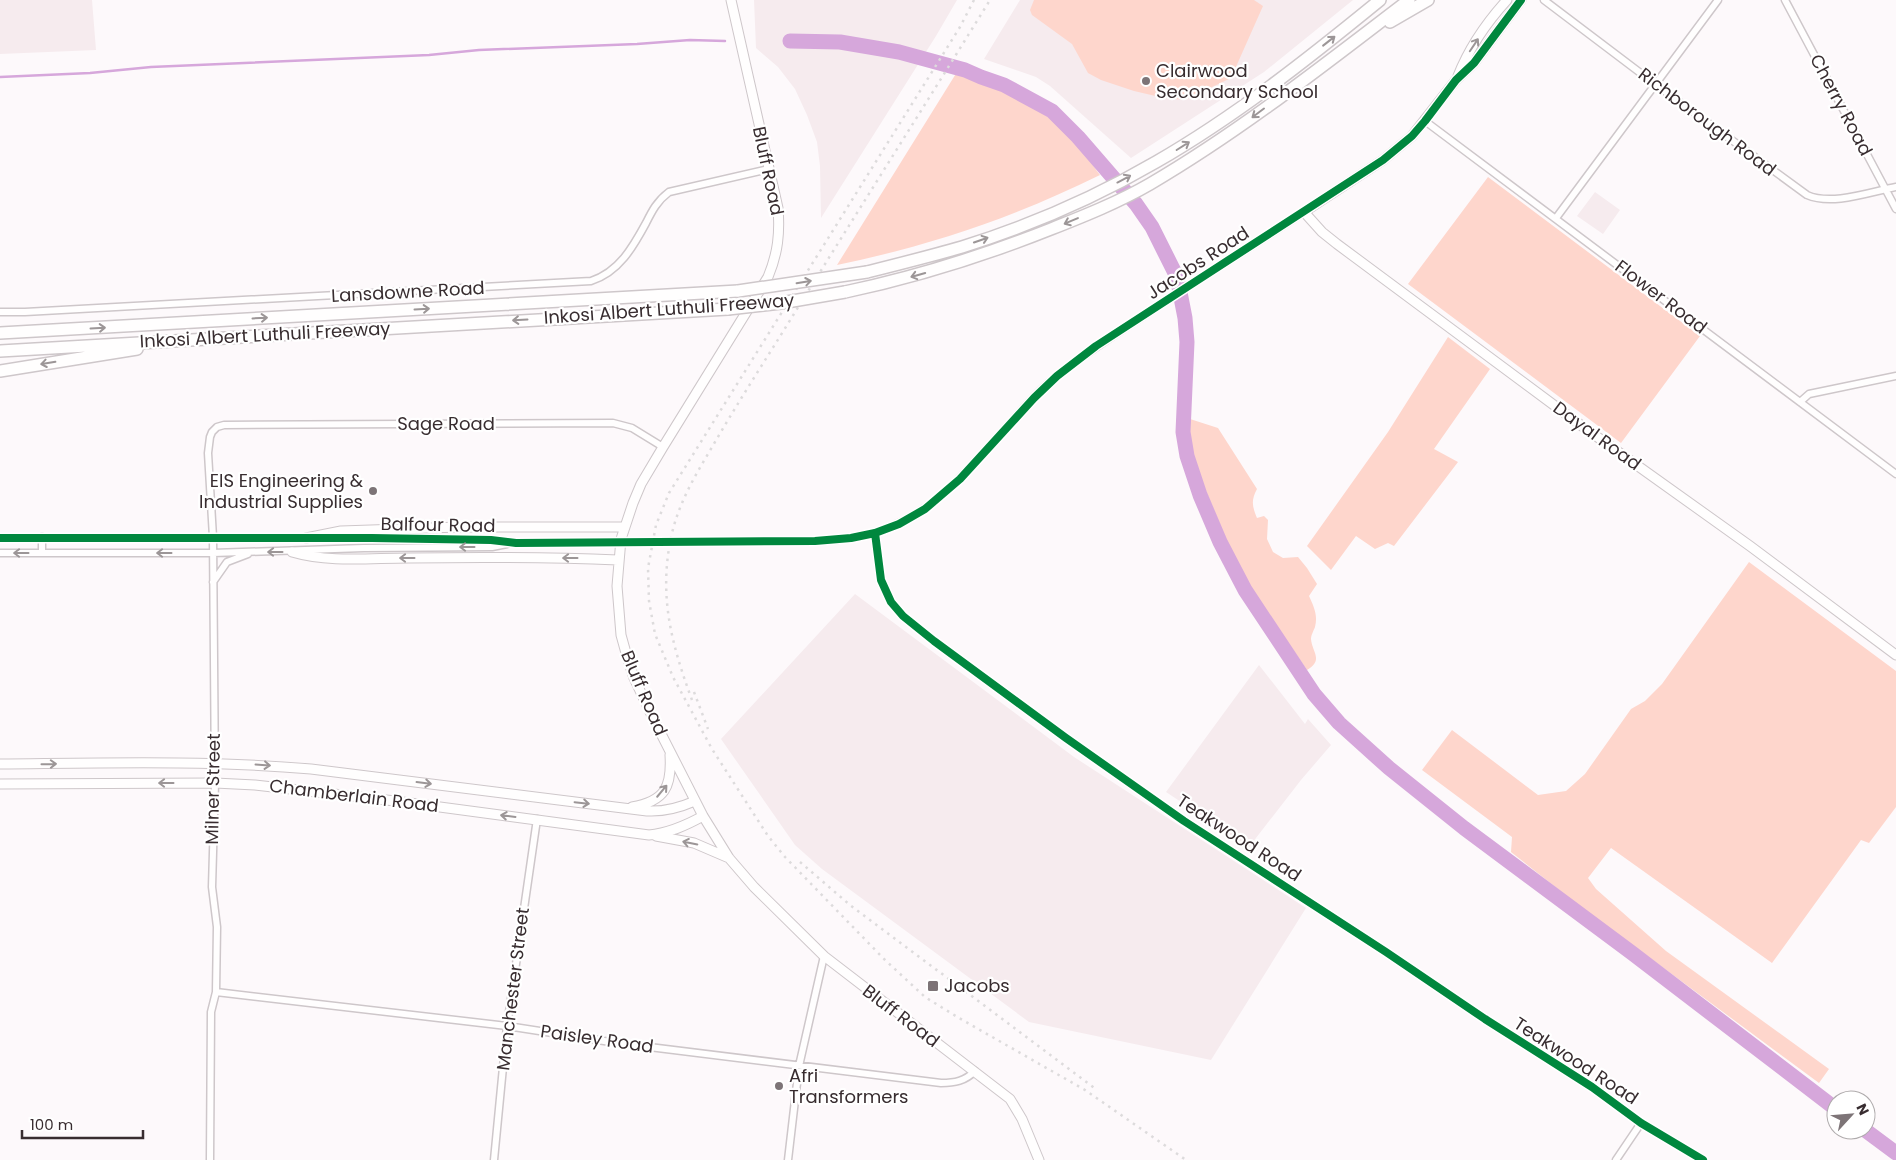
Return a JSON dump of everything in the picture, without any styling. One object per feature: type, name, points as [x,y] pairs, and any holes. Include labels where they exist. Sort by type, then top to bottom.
[{"type":"highway","name":"Inkosi Albert Luthuli Freeway","points":[[0,333],[738,291],[867,272],[962,247],[1011,230],[1107,188],[1210,129],[1266,90],[1380,0]]},
{"type":"highway","name":"Inkosi Albert Luthuli Freeway","points":[[0,351],[728,308],[781,303],[898,281],[1004,248],[1070,222],[1149,185],[1219,142],[1409,0]]},
{"type":"highway","points":[[1345,49],[1428,0]]},
{"type":"highway","points":[[0,325],[49,330]]},
{"type":"highway","points":[[0,371],[200,338]]},
{"type":"street","name":"Bluff Road","points":[[731,0],[778,208],[779,244],[768,277],[641,484],[624,526],[618,560],[617,586],[621,635],[634,678],[695,801],[729,858],[754,887],[824,956],[1010,1099],[1016,1107],[1039,1160]]},
{"type":"street","name":"Jacobs Road","points":[[1456,80],[1465,58],[1496,12],[1507,0]]},
{"type":"street","name":"Jacobs Road","points":[[875,533],[899,524],[938,500],[960,479],[1047,384],[1096,346],[1383,160],[1412,136],[1425,121],[1456,80],[1474,63],[1521,0]]},
{"type":"street","name":"Richborough Road","points":[[1544,0],[1807,196],[1824,200],[1896,187]]},
{"type":"street","points":[[1556,218],[1718,0]]},
{"type":"street","name":"Cherry Road","points":[[1785,0],[1896,209]]},
{"type":"street","name":"Flower Road","points":[[1425,121],[1896,474]]},
{"type":"street","name":"Lansdowne Road","points":[[0,312],[302,298],[592,281],[613,270],[622,261],[641,232],[656,203],[669,192],[769,169]]},
{"type":"street","name":"Dayal Road","points":[[1304,212],[1322,232],[1337,244],[1582,426],[1743,541],[1896,655]]},
{"type":"street","points":[[1800,402],[1809,394],[1896,376]]},
{"type":"street","name":"Sage Road","points":[[224,425],[612,423],[632,428],[663,447]]},
{"type":"street","name":"Milner Street","points":[[210,1160],[211,1012],[216,992],[217,927],[212,887],[214,783],[213,537],[208,453],[212,432],[217,427],[224,425]]},
{"type":"street","points":[[306,538],[341,531],[458,527],[624,526]]},
{"type":"street","name":"Balfour Road","points":[[0,538],[213,537],[490,540],[518,543],[800,541],[851,538],[875,533]]},
{"type":"street","name":"Teakwood Road","points":[[875,533],[881,580],[891,602],[903,616],[934,641],[1154,801],[1386,952],[1485,1019],[1592,1087],[1641,1123],[1703,1160]]},
{"type":"street","points":[[42,537],[42,553]]},
{"type":"street","name":"Balfour Road","points":[[0,553],[292,552],[364,548],[492,547],[518,543]]},
{"type":"street","points":[[213,583],[227,562],[259,551]]},
{"type":"street","points":[[292,552],[306,556],[350,559],[580,558],[618,560]]},
{"type":"street","points":[[624,808],[652,802],[661,794],[669,783],[671,774],[670,751]]},
{"type":"street","name":"Chamberlain Road","points":[[0,764],[214,762],[311,769],[661,812],[679,808],[695,801]]},
{"type":"street","name":"Chamberlain Road","points":[[0,784],[214,783],[255,785],[537,819],[649,835],[673,830],[703,816]]},
{"type":"street","name":"Manchester Street","points":[[494,1160],[506,1026],[537,819]]},
{"type":"street","points":[[649,835],[694,843],[729,858]]},
{"type":"street","points":[[788,1160],[799,1066],[824,956]]},
{"type":"street","name":"Paisley Road","points":[[216,992],[506,1026],[617,1043],[799,1066],[954,1083],[967,1079],[975,1072]]},
{"type":"street","points":[[1616,1160],[1641,1123]]},
{"type":"shaded area","points":[[0,0],[92,0],[96,50],[0,54]]},
{"type":"shaded area","points":[[754,0],[957,0],[821,218],[820,166],[817,142],[795,89],[778,67],[756,48]]},
{"type":"shaded area","name":"Clairwood Secondary School","points":[[1020,0],[1353,0],[1264,72],[1131,158],[1050,86],[1036,77],[984,59]]},
{"type":"shaded area","points":[[1034,0],[1254,0],[1263,6],[1231,78],[1185,100],[1164,98],[1134,91],[1101,80],[1088,73],[1072,44],[1032,15],[1030,10]]},
{"type":"shaded area","points":[[957,72],[1003,91],[1047,116],[1073,138],[1100,175],[1036,204],[971,229],[905,249],[837,265]]},
{"type":"shaded area","points":[[1488,177],[1700,336],[1621,443],[1408,284]]},
{"type":"shaded area","points":[[1595,192],[1620,210],[1603,234],[1577,216]]},
{"type":"shaded area","points":[[1448,337],[1490,369],[1434,449],[1458,462],[1394,546],[1388,543],[1375,549],[1356,536],[1331,570],[1307,546],[1388,432]]},
{"type":"shaded area","points":[[1190,419],[1218,428],[1257,489],[1253,500],[1254,510],[1257,518],[1264,516],[1268,520],[1267,539],[1273,552],[1283,558],[1298,557],[1317,584],[1309,596],[1316,615],[1316,623],[1311,639],[1316,659],[1315,663],[1307,670],[1255,595],[1227,541],[1195,465],[1190,442]]},
{"type":"shaded area","points":[[1749,562],[1896,671],[1896,807],[1869,843],[1861,840],[1772,963],[1611,848],[1588,878],[1596,889],[1666,951],[1829,1069],[1819,1083],[1573,901],[1511,852],[1512,837],[1422,770],[1452,730],[1538,795],[1566,791],[1585,774],[1631,709],[1645,701],[1662,684]]},
{"type":"shaded area","points":[[855,594],[1074,757],[1306,908],[1211,1060],[1029,1022],[822,869],[795,845],[721,739]]},
{"type":"shaded area","points":[[1259,665],[1305,724],[1308,719],[1331,745],[1249,847],[1166,792]]},
{"type":"waterway","points":[[0,77],[90,73],[151,67],[429,55],[479,50],[690,40],[725,41]]},
{"type":"waterway","points":[[790,41],[840,42],[899,52],[965,70],[1004,85],[1052,111],[1078,137],[1136,204],[1152,227],[1177,277],[1185,318],[1187,342],[1183,432],[1187,456],[1200,495],[1220,542],[1245,590],[1314,694],[1339,723],[1389,768],[1464,828],[1826,1101]]},
{"type":"waterway","points":[[1876,1138],[1896,1153]]},
{"type":"railway","points":[[974,0],[960,27],[669,493],[656,525],[648,568],[649,601],[655,634],[673,677],[712,749],[768,836],[785,857],[884,959],[925,997],[1085,1090],[1186,1160]]},
{"type":"railway","points":[[692,700],[673,638],[669,618],[666,577],[672,533],[687,492],[734,410],[990,0]]},
{"type":"railway","points":[[694,692],[708,729]]},
{"type":"railway","points":[[800,862],[850,905],[1097,1090]]},
{"type":"cycle path","points":[[0,538],[372,538],[491,540],[516,543],[815,541],[851,538],[875,533],[899,524],[925,509],[960,479],[1034,398],[1057,376],[1096,346],[1383,160],[1412,136],[1425,121],[1456,80],[1474,63],[1521,0]]},
{"type":"cycle path","points":[[875,533],[881,580],[891,602],[903,616],[934,641],[1066,738],[1184,821],[1592,1087],[1641,1123],[1703,1160]]},
{"type":"place","name":"Clairwood Secondary School","points":[[1146,81]]},
{"type":"place","name":"EIS Engineering & Industrial Supplies","points":[[373,491]]},
{"type":"place","name":"Jacobs","points":[[933,986]]},
{"type":"place","name":"Afri Transformers","points":[[779,1086]]}]
